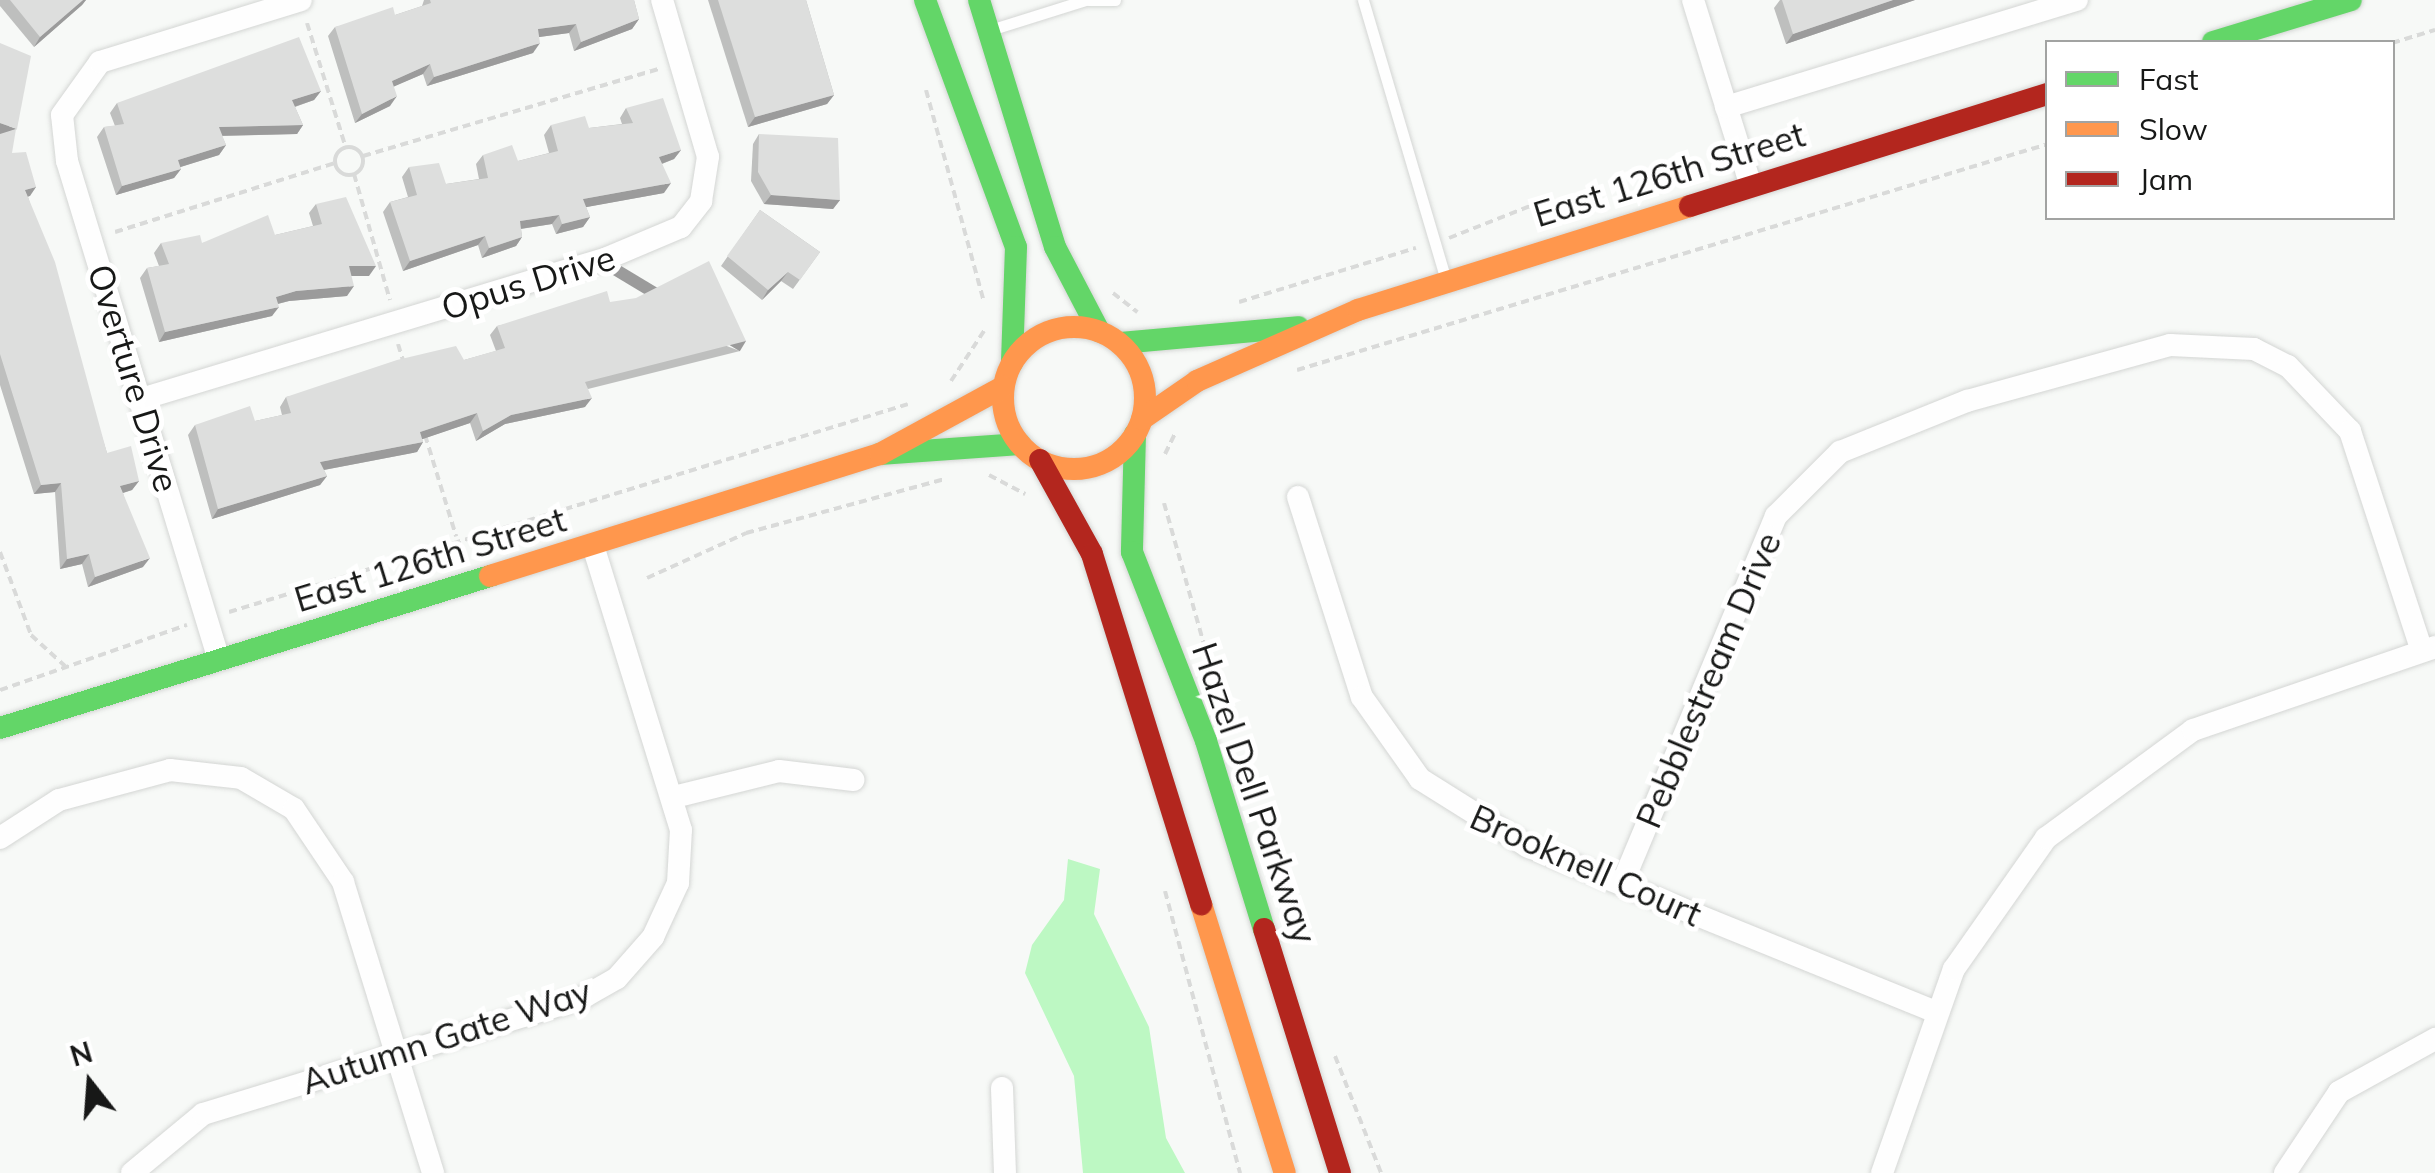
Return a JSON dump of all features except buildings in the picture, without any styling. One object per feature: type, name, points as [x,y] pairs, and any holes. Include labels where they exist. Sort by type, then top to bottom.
[{"type":"main road","points":[[926,0],[1016,247],[1012,363],[1003,387],[1020,444],[1040,460],[1092,554],[1285,1173]]},
{"type":"main road","points":[[979,0],[1056,247],[1098,331]]},
{"type":"main road","points":[[2220,40],[2351,0]]},
{"type":"main road","name":"East 126th Street","points":[[1138,426],[1174,393],[1312,326],[1446,280],[2045,95]]},
{"type":"main road","name":"East 126th Street","points":[[1120,343],[1312,326]]},
{"type":"main road","points":[[1012,363],[1049,331],[1098,331],[1120,343],[1144,384],[1138,426],[1092,466],[1040,460]]},
{"type":"main road","name":"East 126th Street","points":[[0,728],[880,454],[1003,387]]},
{"type":"main road","name":"Hazel Dell Parkway","points":[[1138,426],[1127,511],[1136,566],[1206,741],[1340,1173]]},
{"type":"main road","name":"East 126th Street","points":[[880,454],[1020,444]]},
{"type":"street","name":"Overture Drive","points":[[219,660],[63,136],[70,95],[100,62],[301,0]]},
{"type":"street","name":"Opus Drive","points":[[141,399],[394,322],[681,227],[708,170],[662,0]]},
{"type":"street","points":[[1693,0],[1751,186]]},
{"type":"street","points":[[1726,106],[2077,0]]},
{"type":"street","name":"Pebblestream Drive","points":[[1622,884],[1776,516],[1840,452],[1966,401],[2170,345],[2254,349],[2288,366],[2350,430],[2428,649]]},
{"type":"street","name":"Brooknell Court","points":[[1298,497],[1362,698],[1402,761],[1464,815],[1935,1012]]},
{"type":"street","name":"Autumn Gate Way","points":[[132,1173],[202,1114],[582,998],[617,978],[653,937],[678,883],[674,798],[593,545]]},
{"type":"street","points":[[1882,1173],[1935,1012],[2014,875],[2121,774],[2224,715],[2428,649]]},
{"type":"street","points":[[0,838],[42,808],[137,776],[204,770],[257,785],[294,809],[335,862],[433,1173]]},
{"type":"street","points":[[674,798],[779,772],[853,780]]},
{"type":"street","points":[[2285,1173],[2340,1092],[2435,1039]]},
{"type":"street","points":[[1002,1088],[1005,1173]]},
{"type":"lane","points":[[988,30],[1088,0],[1115,0]]},
{"type":"lane","points":[[1363,0],[1446,280]]},
{"type":"path","points":[[301,0],[346,148],[363,156],[682,63]]},
{"type":"path","points":[[2395,42],[2435,30]]},
{"type":"path","points":[[923,80],[986,317],[970,360],[937,391]]},
{"type":"path","points":[[1292,372],[2045,145]]},
{"type":"path","points":[[91,240],[336,163],[346,148]]},
{"type":"path","points":[[363,156],[354,174],[408,376]]},
{"type":"path","points":[[336,163],[354,174]]},
{"type":"path","points":[[1228,306],[1434,243],[1538,203]]},
{"type":"path","points":[[1104,280],[1146,315]]},
{"type":"path","points":[[0,690],[206,620],[434,553],[456,536],[488,538],[920,399]]},
{"type":"path","points":[[1162,464],[1182,422]]},
{"type":"path","points":[[424,429],[456,536]]},
{"type":"path","points":[[970,475],[1000,478],[1036,505]]},
{"type":"path","points":[[647,578],[795,517],[960,477]]},
{"type":"path","points":[[1162,490],[1166,513]]},
{"type":"path","points":[[0,552],[31,635],[66,667]]},
{"type":"path","points":[[1162,878],[1240,1173]]},
{"type":"shaded area","points":[[1068,859],[1100,869],[1094,914],[1149,1027],[1166,1138],[1185,1173],[1083,1173],[1074,1076],[1025,973],[1032,945],[1064,900]]},
{"type":"traffic: fast","points":[[925,0],[1016,247],[1012,363]]},
{"type":"traffic: fast","points":[[979,0],[1055,247],[1099,331]]},
{"type":"traffic: fast","points":[[2220,40],[2351,0]]},
{"type":"traffic: fast","points":[[1120,343],[1298,327]]},
{"type":"traffic: fast","points":[[1135,434],[1132,552],[1206,741],[1264,929]]},
{"type":"traffic: fast","points":[[880,454],[1020,444]]},
{"type":"traffic: fast","points":[[0,728],[490,576]]},
{"type":"traffic: slow","points":[[1142,419],[1197,381],[1358,310],[1690,206]]},
{"type":"traffic: slow","points":[[1074,327],[1101,333],[1124,348],[1139,371],[1145,398],[1139,425],[1124,448],[1101,463],[1074,469],[1047,463],[1024,448],[1009,425],[1003,398],[1009,371],[1024,348],[1047,333],[1074,327]]},
{"type":"traffic: slow","points":[[490,576],[880,454],[1003,387]]},
{"type":"traffic: slow","points":[[1201,904],[1285,1173]]},
{"type":"traffic: jam","points":[[1690,206],[2045,95]]},
{"type":"traffic: jam","points":[[1040,460],[1092,554],[1201,904]]},
{"type":"traffic: jam","points":[[1264,929],[1340,1173]]}]
